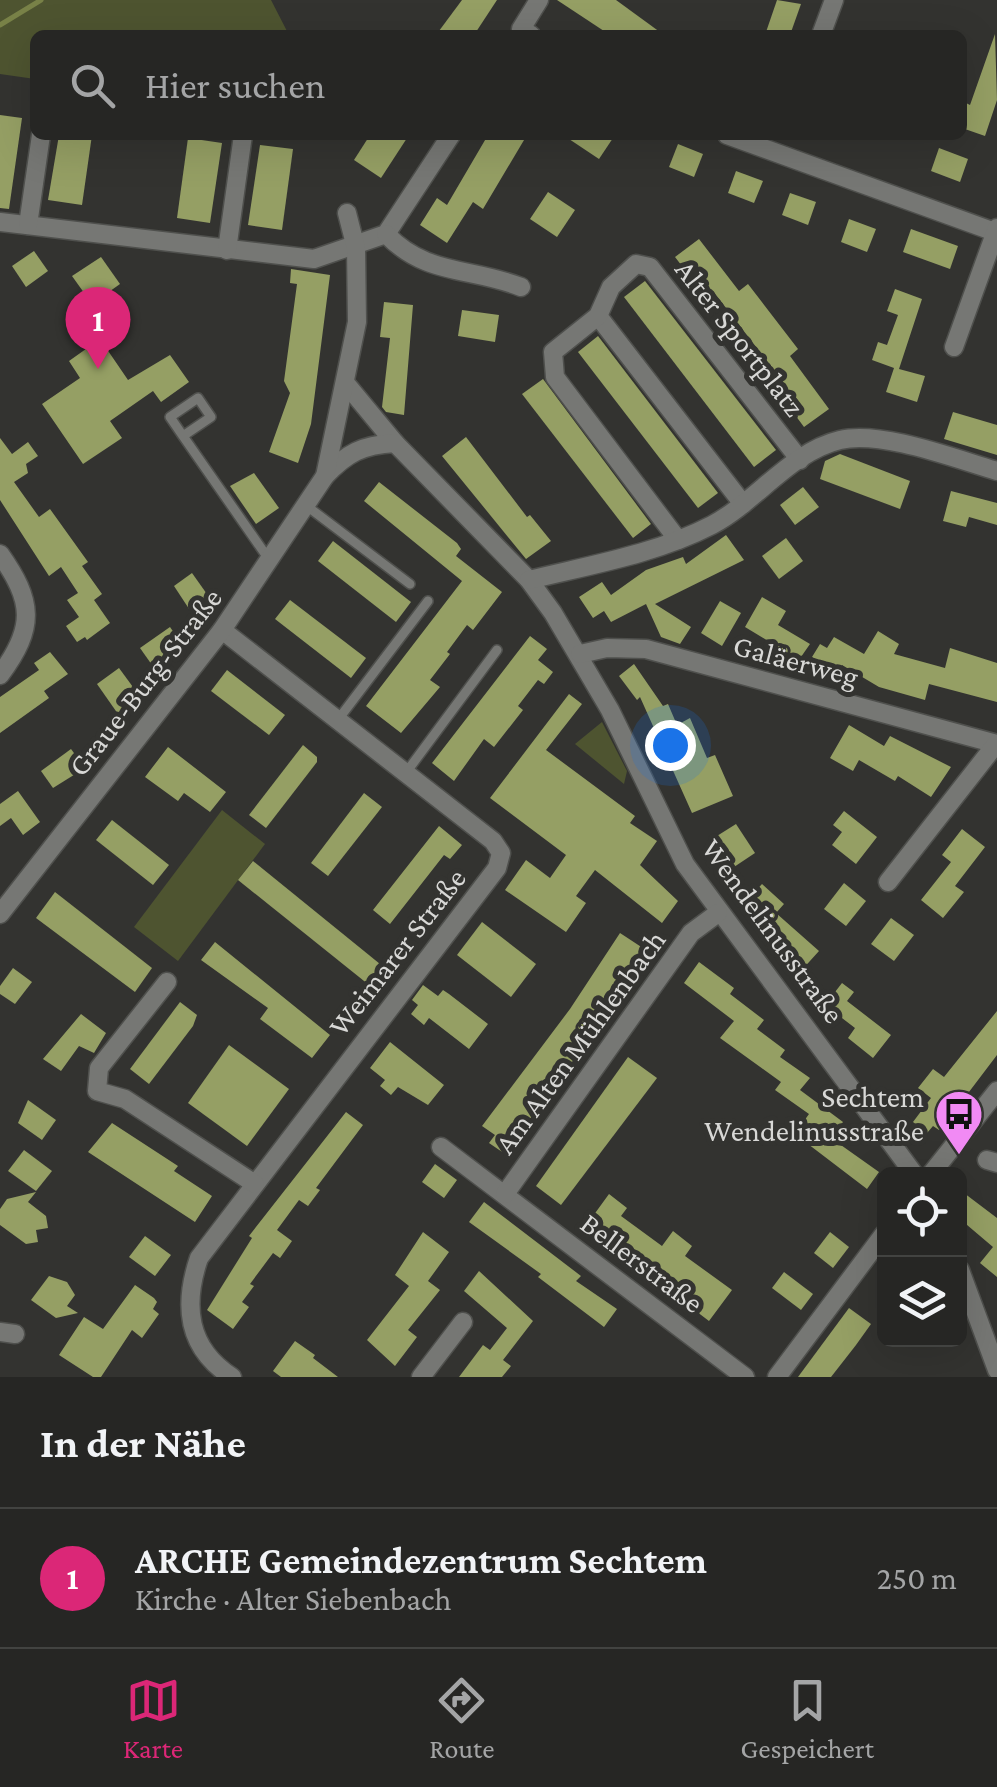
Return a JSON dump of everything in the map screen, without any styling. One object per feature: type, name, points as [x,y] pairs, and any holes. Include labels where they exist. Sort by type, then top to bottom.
[{"type":"street","points":[[525,30],[540,0]]},
{"type":"street","points":[[823,30],[834,0]]},
{"type":"street","points":[[28,225],[39,140]]},
{"type":"street","points":[[227,250],[242,140]]},
{"type":"street","points":[[0,222],[314,259],[356,248],[386,234],[448,140]]},
{"type":"street","points":[[781,144],[996,230],[954,347]]},
{"type":"street","name":"Graue-Burg-Straße","points":[[0,914],[222,630],[308,507],[324,476],[347,385],[357,322],[356,248],[346,213]]},
{"type":"street","points":[[386,234],[427,266],[488,274],[520,288]]},
{"type":"street","name":"Alter Sportplatz","points":[[678,540],[556,377],[553,352],[598,316],[601,301],[636,264],[650,267],[800,460]]},
{"type":"street","points":[[598,316],[743,504]]},
{"type":"street","points":[[347,385],[394,443],[529,580],[580,654]]},
{"type":"street","points":[[529,580],[678,540],[743,504],[800,460],[842,439],[870,439],[997,471]]},
{"type":"street","name":"Graue-Burg-Straße","points":[[324,476],[356,450],[394,443]]},
{"type":"street","points":[[0,554],[24,588],[26,617],[22,639],[0,675]]},
{"type":"street","name":"Weimarer Straße","points":[[222,630],[493,842],[500,853],[500,862],[199,1258],[188,1291],[190,1326],[213,1365],[232,1377]]},
{"type":"street","name":"Galäerweg","points":[[580,654],[607,648],[646,649],[996,744]]},
{"type":"street","name":"Wendelinusstraße","points":[[580,654],[686,864],[718,913],[798,1013],[909,1167]]},
{"type":"street","points":[[888,882],[996,744]]},
{"type":"street","name":"Am Alten Mühlenbach","points":[[441,1147],[504,1194],[691,933],[718,913]]},
{"type":"street","points":[[167,982],[100,1068],[97,1091],[125,1098],[255,1184]]},
{"type":"street","points":[[937,1167],[997,1091]]},
{"type":"street","name":"Bellerstraße","points":[[504,1194],[745,1377]]},
{"type":"street","points":[[777,1377],[877,1243]]},
{"type":"street","points":[[967,1289],[997,1370]]},
{"type":"street","points":[[421,1377],[463,1322]]},
{"type":"lane","points":[[183,436],[211,417],[198,398],[170,417],[183,436],[270,560]]},
{"type":"lane","points":[[308,507],[410,584]]},
{"type":"lane","points":[[337,721],[428,601]]},
{"type":"lane","points":[[405,774],[498,650]]},
{"type":"green space","points":[[0,0],[271,0],[286,30],[30,30],[30,78],[0,74]]},
{"type":"green space","points":[[602,722],[627,771],[624,784],[575,744]]},
{"type":"green space","points":[[222,810],[265,844],[178,961],[134,927]]},
{"type":"building","points":[[462,0],[497,0],[477,30],[440,30]]},
{"type":"building","points":[[557,0],[616,0],[657,30],[602,30]]},
{"type":"building","points":[[777,0],[801,4],[792,30],[767,30]]},
{"type":"building","points":[[995,34],[997,100],[985,136],[967,130],[967,104],[970,105]]},
{"type":"building","points":[[0,115],[22,118],[9,209],[0,208]]},
{"type":"building","points":[[58,140],[91,140],[82,205],[48,200]]},
{"type":"building","points":[[188,140],[222,143],[210,223],[177,218]]},
{"type":"building","points":[[367,140],[406,140],[381,178],[354,160]]},
{"type":"building","points":[[485,140],[524,140],[483,209],[473,202],[447,243],[420,225],[437,198],[447,205]]},
{"type":"building","points":[[570,140],[612,140],[599,159]]},
{"type":"building","points":[[678,144],[703,154],[694,177],[669,167]]},
{"type":"building","points":[[260,145],[293,149],[282,230],[248,225]]},
{"type":"building","points":[[939,148],[968,159],[960,182],[931,171]]},
{"type":"building","points":[[736,171],[763,181],[754,203],[728,193]]},
{"type":"building","points":[[548,192],[575,210],[557,237],[530,219]]},
{"type":"building","points":[[790,193],[816,202],[808,225],[782,215]]},
{"type":"building","points":[[849,219],[876,229],[867,252],[841,242]]},
{"type":"building","points":[[911,229],[958,246],[950,269],[903,252]]},
{"type":"building","points":[[699,239],[739,291],[748,284],[798,349],[790,356],[829,409],[804,427],[775,388],[783,382],[713,291],[705,296],[675,257]]},
{"type":"building","points":[[34,251],[48,271],[26,287],[12,266]]},
{"type":"building","points":[[101,257],[120,284],[92,304],[72,276]]},
{"type":"building","points":[[291,269],[330,275],[311,424],[298,463],[269,452],[290,393],[284,381],[297,284],[290,283]]},
{"type":"building","points":[[645,281],[776,450],[754,467],[624,297]]},
{"type":"building","points":[[895,289],[922,299],[899,369],[925,376],[917,402],[886,392],[894,368],[872,360],[878,342],[887,345],[898,315],[887,311]]},
{"type":"building","points":[[384,302],[413,305],[404,415],[386,412],[382,407],[390,338],[380,337]]},
{"type":"building","points":[[462,310],[499,315],[495,342],[458,336]]},
{"type":"building","points":[[598,336],[718,493],[698,508],[578,352]]},
{"type":"building","points":[[100,339],[128,380],[170,355],[189,382],[161,402],[153,391],[110,421],[122,438],[83,464],[42,404],[80,378],[69,361]]},
{"type":"building","points":[[543,379],[651,524],[633,538],[522,394]]},
{"type":"building","points":[[953,412],[997,425],[997,455],[944,439]]},
{"type":"building","points":[[466,437],[527,517],[530,515],[551,541],[526,559],[442,456]]},
{"type":"building","points":[[0,438],[12,454],[28,442],[38,456],[26,464],[28,473],[14,482],[39,517],[50,509],[88,562],[82,566],[102,594],[94,600],[110,623],[87,640],[85,637],[77,642],[66,626],[79,617],[67,600],[78,593],[61,567],[49,576],[0,500]]},
{"type":"building","points":[[840,454],[910,481],[900,509],[820,479],[825,461]]},
{"type":"building","points":[[254,473],[279,508],[256,524],[230,486]]},
{"type":"building","points":[[379,482],[457,543],[461,549],[456,556],[502,592],[473,630],[467,625],[447,652],[450,654],[430,680],[440,687],[401,733],[366,706],[462,581],[364,501]]},
{"type":"building","points":[[803,487],[819,507],[795,525],[780,505]]},
{"type":"building","points":[[951,491],[997,503],[997,525],[969,517],[966,527],[943,521]]},
{"type":"building","points":[[726,535],[744,560],[655,604],[691,627],[680,644],[661,637],[646,604],[611,622],[604,611],[593,618],[579,597],[602,582],[611,595],[646,570],[683,557],[686,564]]},
{"type":"building","points":[[786,538],[803,561],[779,579],[762,556]]},
{"type":"building","points":[[333,541],[411,602],[396,622],[318,561]]},
{"type":"building","points":[[192,573],[214,604],[195,618],[174,586]]},
{"type":"building","points":[[762,597],[786,611],[778,625],[810,644],[794,667],[775,656],[780,648],[745,627]]},
{"type":"building","points":[[290,600],[366,658],[351,678],[275,619]]},
{"type":"building","points":[[720,601],[741,613],[722,646],[701,633]]},
{"type":"building","points":[[170,627],[183,646],[152,665],[140,648]]},
{"type":"building","points":[[878,631],[899,644],[894,654],[945,668],[950,648],[997,663],[997,702],[929,684],[925,700],[879,687],[842,665],[838,672],[812,657],[820,644],[827,648],[834,637],[864,654]]},
{"type":"building","points":[[530,636],[547,649],[538,660],[553,672],[544,684],[538,680],[518,706],[523,710],[494,747],[484,739],[454,781],[432,763]]},
{"type":"building","points":[[50,652],[68,674],[44,691],[49,698],[0,733],[0,697],[39,670],[34,663]]},
{"type":"building","points":[[634,664],[663,706],[668,704],[677,725],[690,718],[707,758],[715,755],[733,796],[692,813],[640,697],[637,700],[619,676]]},
{"type":"building","points":[[119,668],[141,698],[118,714],[97,684]]},
{"type":"building","points":[[227,670],[285,715],[269,735],[211,691]]},
{"type":"building","points":[[569,694],[582,704],[546,750],[635,816],[630,823],[657,841],[640,865],[678,901],[662,923],[595,870],[576,896],[586,903],[566,932],[505,890],[526,860],[550,878],[566,855],[490,798]]},
{"type":"building","points":[[849,725],[884,746],[890,736],[951,767],[931,797],[898,776],[895,781],[859,760],[853,771],[830,758]]},
{"type":"building","points":[[303,745],[317,757],[317,762],[266,828],[249,815]]},
{"type":"building","points":[[168,747],[226,792],[210,812],[184,793],[178,801],[145,777]]},
{"type":"building","points":[[71,749],[85,768],[53,788],[41,771]]},
{"type":"building","points":[[18,791],[40,822],[23,835],[11,818],[0,826],[0,804]]},
{"type":"building","points":[[364,793],[382,807],[328,876],[311,863]]},
{"type":"building","points":[[844,811],[877,837],[856,864],[832,845],[842,832],[833,825]]},
{"type":"building","points":[[112,820],[169,865],[153,885],[96,840]]},
{"type":"building","points":[[736,824],[755,853],[728,871],[709,841]]},
{"type":"building","points":[[439,826],[462,845],[450,859],[444,855],[390,924],[373,910]]},
{"type":"building","points":[[962,829],[985,847],[955,886],[964,892],[943,918],[921,900],[951,862],[942,855]]},
{"type":"building","points":[[253,861],[380,964],[387,973],[374,989],[238,880]]},
{"type":"building","points":[[844,883],[866,901],[846,926],[824,909]]},
{"type":"building","points":[[762,884],[784,904],[776,913],[819,951],[800,972],[776,951],[783,943],[742,906]]},
{"type":"building","points":[[55,892],[152,968],[135,992],[36,918]]},
{"type":"building","points":[[891,918],[914,935],[894,961],[871,944]]},
{"type":"building","points":[[482,922],[536,964],[511,997],[457,955]]},
{"type":"building","points":[[620,933],[652,954],[508,1156],[489,1143],[495,1135],[482,1126],[570,1009]]},
{"type":"building","points":[[215,942],[330,1035],[312,1058],[260,1019],[268,1008],[201,960]]},
{"type":"building","points":[[699,962],[734,988],[730,994],[764,1020],[757,1029],[785,1050],[780,1057],[810,1078],[800,1090],[843,1122],[831,1138],[877,1171],[867,1189],[808,1144],[818,1131],[804,1121],[809,1114],[775,1090],[781,1082],[720,1038],[734,1021],[684,983]]},
{"type":"building","points":[[13,968],[32,982],[15,1004],[0,994],[0,986]]},
{"type":"building","points":[[842,983],[854,992],[847,1001],[891,1035],[873,1058],[848,1038],[855,1028],[825,1005]]},
{"type":"building","points":[[423,985],[438,996],[443,990],[488,1024],[469,1049],[429,1018],[424,1025],[411,1014],[418,1005],[412,1000]]},
{"type":"building","points":[[180,1002],[197,1015],[193,1026],[149,1084],[130,1069]]},
{"type":"building","points":[[997,1011],[997,1055],[950,1117],[951,1124],[939,1130],[933,1126],[927,1133],[913,1122],[931,1098],[918,1088],[933,1069],[944,1077]]},
{"type":"building","points":[[81,1014],[106,1033],[94,1053],[79,1046],[61,1071],[43,1059]]},
{"type":"building","points":[[390,1042],[444,1085],[428,1105],[398,1087],[391,1095],[380,1086],[385,1080],[370,1068]]},
{"type":"building","points":[[229,1045],[289,1089],[247,1146],[188,1103]]},
{"type":"building","points":[[628,1057],[657,1078],[561,1205],[536,1186]]},
{"type":"building","points":[[28,1100],[56,1120],[42,1140],[18,1123]]},
{"type":"building","points":[[346,1112],[363,1125],[316,1188],[320,1190],[308,1206],[299,1200],[277,1230],[292,1241],[280,1258],[273,1253],[250,1284],[254,1286],[242,1302],[249,1307],[233,1329],[207,1310],[252,1238],[249,1236]]},
{"type":"building","points":[[112,1123],[178,1166],[174,1171],[212,1196],[195,1222],[88,1152]]},
{"type":"building","points":[[24,1150],[52,1171],[36,1191],[8,1171]]},
{"type":"building","points":[[435,1164],[457,1180],[444,1198],[422,1182]]},
{"type":"building","points":[[36,1192],[28,1202],[46,1216],[48,1228],[36,1230],[38,1242],[26,1244],[0,1225],[0,1209],[7,1199]]},
{"type":"building","points":[[609,1194],[627,1208],[621,1216],[662,1246],[673,1231],[692,1246],[685,1256],[732,1290],[709,1321],[585,1227]]},
{"type":"building","points":[[967,1195],[997,1218],[997,1277],[980,1263],[993,1247],[967,1225]]},
{"type":"building","points":[[484,1202],[581,1276],[576,1281],[617,1309],[604,1327],[538,1277],[541,1274],[469,1222]]},
{"type":"building","points":[[423,1232],[449,1252],[428,1281],[440,1290],[408,1330],[417,1337],[395,1366],[367,1340],[409,1286],[395,1275]]},
{"type":"building","points":[[830,1232],[849,1247],[833,1268],[814,1253]]},
{"type":"building","points":[[145,1236],[171,1255],[155,1276],[129,1257]]},
{"type":"building","points":[[479,1271],[533,1321],[503,1360],[511,1366],[502,1377],[459,1377],[483,1345],[490,1350],[507,1328],[464,1291]]},
{"type":"building","points":[[784,1272],[813,1294],[801,1310],[772,1288]]},
{"type":"building","points":[[49,1276],[67,1282],[75,1295],[67,1306],[78,1313],[56,1318],[31,1300]]},
{"type":"building","points":[[135,1285],[154,1298],[157,1302],[153,1309],[159,1314],[142,1338],[132,1330],[101,1377],[93,1377],[59,1355],[84,1317],[103,1329]]},
{"type":"building","points":[[849,1308],[871,1324],[856,1345],[831,1377],[798,1377]]},
{"type":"building","points":[[295,1341],[338,1377],[281,1377],[273,1371]]},
{"type":"waterway","points":[[0,25],[41,0]]},
{"type":"place","name":"ARCHE Gemeindezentrum Sechtem","points":[[98,369]]},
{"type":"place","name":"Sechtem Wendelinusstraße","points":[[959,1156]]}]
